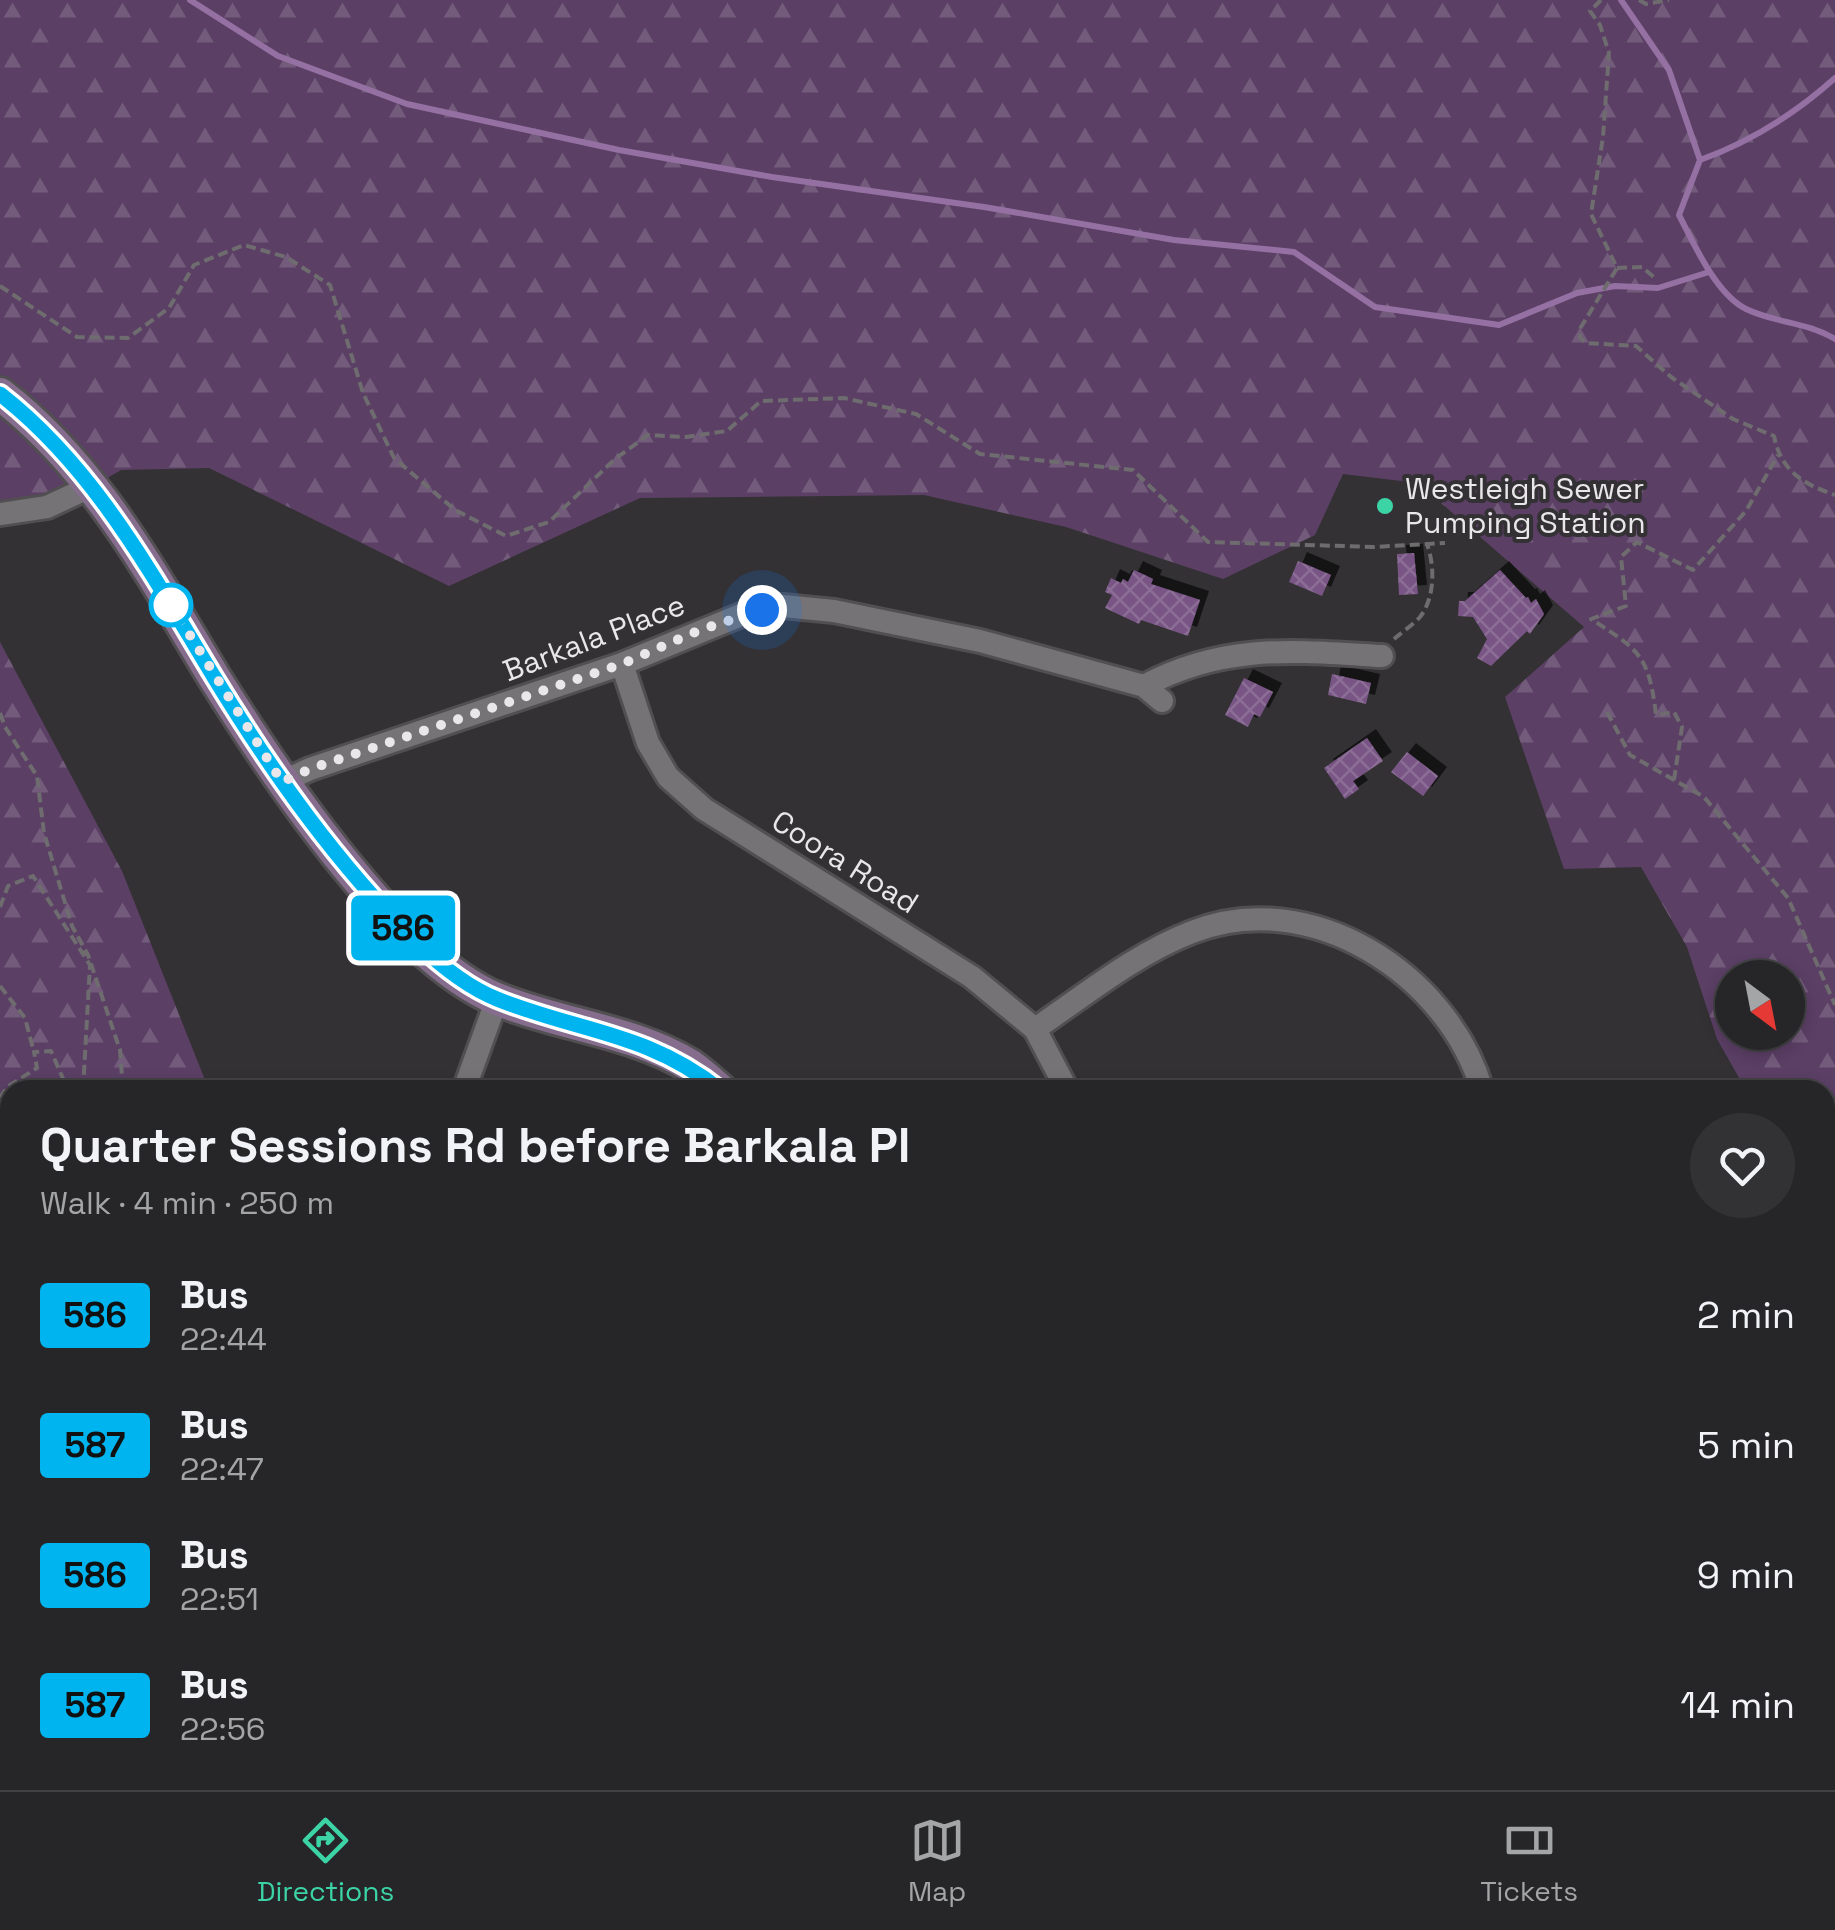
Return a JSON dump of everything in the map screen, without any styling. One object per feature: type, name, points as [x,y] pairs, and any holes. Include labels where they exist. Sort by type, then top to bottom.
[{"type":"main road","points":[[0,394],[48,435],[92,486],[160,586],[282,782],[340,856],[418,944],[462,981],[496,999],[641,1043],[690,1066],[708,1080]]},
{"type":"street","points":[[0,514],[47,506],[92,486]]},
{"type":"street","name":"Barkala Place","points":[[282,782],[310,769],[622,664],[700,630],[783,606],[834,611],[980,641],[1153,694],[1181,667],[1214,657],[1319,652],[1382,656]]},
{"type":"street","name":"Coora Road","points":[[622,664],[648,743],[668,777],[704,809],[972,977],[1035,1029],[1061,1080]]},
{"type":"street","points":[[1035,1029],[1144,955],[1194,931],[1253,918],[1308,924],[1358,944],[1402,973],[1445,1014],[1472,1058],[1479,1080]]},
{"type":"street","points":[[468,1080],[496,999]]},
{"type":"path","points":[[1602,0],[1590,11],[1600,25],[1609,53],[1603,137],[1591,214],[1617,268]]},
{"type":"path","points":[[1639,0],[1646,4],[1668,0]]},
{"type":"path","points":[[0,286],[77,337],[128,338],[169,308],[194,265],[244,245],[286,257],[330,285],[363,392],[394,458],[455,510],[506,536],[549,522],[614,459],[648,435],[686,437],[727,431],[761,401],[844,398],[916,414],[980,454],[1133,470],[1208,542],[1374,547],[1445,544]]},
{"type":"path","points":[[1617,268],[1642,267],[1655,278]]},
{"type":"path","points":[[1617,268],[1581,327],[1580,338],[1585,343],[1636,346],[1671,377],[1731,418],[1774,436],[1778,456],[1806,486],[1835,495]]},
{"type":"path","points":[[1674,780],[1682,727],[1674,712],[1656,715],[1653,685],[1636,648],[1591,618],[1626,606],[1621,557],[1637,542],[1694,570],[1746,511],[1778,456]]},
{"type":"path","points":[[1382,656],[1393,640],[1420,616],[1428,600],[1433,578],[1427,544]]},
{"type":"path","points":[[1606,712],[1630,755],[1704,797],[1788,898],[1835,1005]]},
{"type":"path","points":[[0,713],[37,776],[44,833],[72,926],[88,955],[120,1050],[122,1080]]},
{"type":"path","points":[[0,907],[8,886],[34,876],[90,966],[84,1080]]},
{"type":"path","points":[[0,986],[25,1018],[34,1052],[37,1068],[18,1080]]},
{"type":"path","points":[[34,1052],[50,1051],[63,1080]]},
{"type":"green space","points":[[0,0],[1835,0],[1835,1080],[1740,1080],[1723,1050],[1805,1050],[1805,960],[1715,960],[1715,1033],[1687,947],[1641,867],[1564,869],[1505,697],[1584,627],[1418,483],[1343,474],[1315,535],[1223,579],[1066,527],[924,495],[640,498],[449,586],[209,468],[121,470],[0,522]]},
{"type":"green space","points":[[0,642],[122,871],[205,1080],[0,1080]]},
{"type":"building","points":[[1414,553],[1418,594],[1399,595],[1397,554]]},
{"type":"building","points":[[1298,561],[1331,575],[1322,596],[1289,582]]},
{"type":"building","points":[[1134,570],[1153,579],[1151,584],[1200,600],[1188,636],[1141,620],[1139,624],[1105,608],[1112,595],[1105,592],[1111,578],[1128,582]]},
{"type":"building","points":[[1500,570],[1531,603],[1536,599],[1544,614],[1530,634],[1527,631],[1491,666],[1477,658],[1487,639],[1473,617],[1458,616],[1459,601],[1465,601]]},
{"type":"building","points":[[1332,674],[1371,683],[1366,704],[1328,695]]},
{"type":"building","points":[[1244,678],[1273,692],[1260,717],[1254,714],[1248,727],[1225,715]]},
{"type":"building","points":[[1367,738],[1383,761],[1353,781],[1359,789],[1345,799],[1324,768]]},
{"type":"building","points":[[1407,752],[1438,776],[1423,796],[1391,772]]},
{"type":"waterway","points":[[190,0],[278,56],[407,104],[619,150],[772,177],[984,207],[1174,240],[1294,252],[1375,307],[1499,325],[1577,293],[1615,286],[1658,288],[1709,272]]},
{"type":"waterway","points":[[1621,0],[1669,70],[1700,160]]},
{"type":"waterway","points":[[1835,78],[1772,125],[1700,160],[1679,215],[1707,267],[1735,302],[1757,314],[1835,339]]},
{"type":"bus line","name":"586","points":[[0,394],[70,457],[106,504],[282,782],[340,856],[418,944],[462,981],[496,999],[641,1043],[690,1066],[708,1080]]},
{"type":"place","name":"Westleigh Sewer Pumping Station","points":[[1385,506]]},
{"type":"route","points":[[171,605],[282,782],[310,769],[622,664],[700,630],[762,610]]}]
